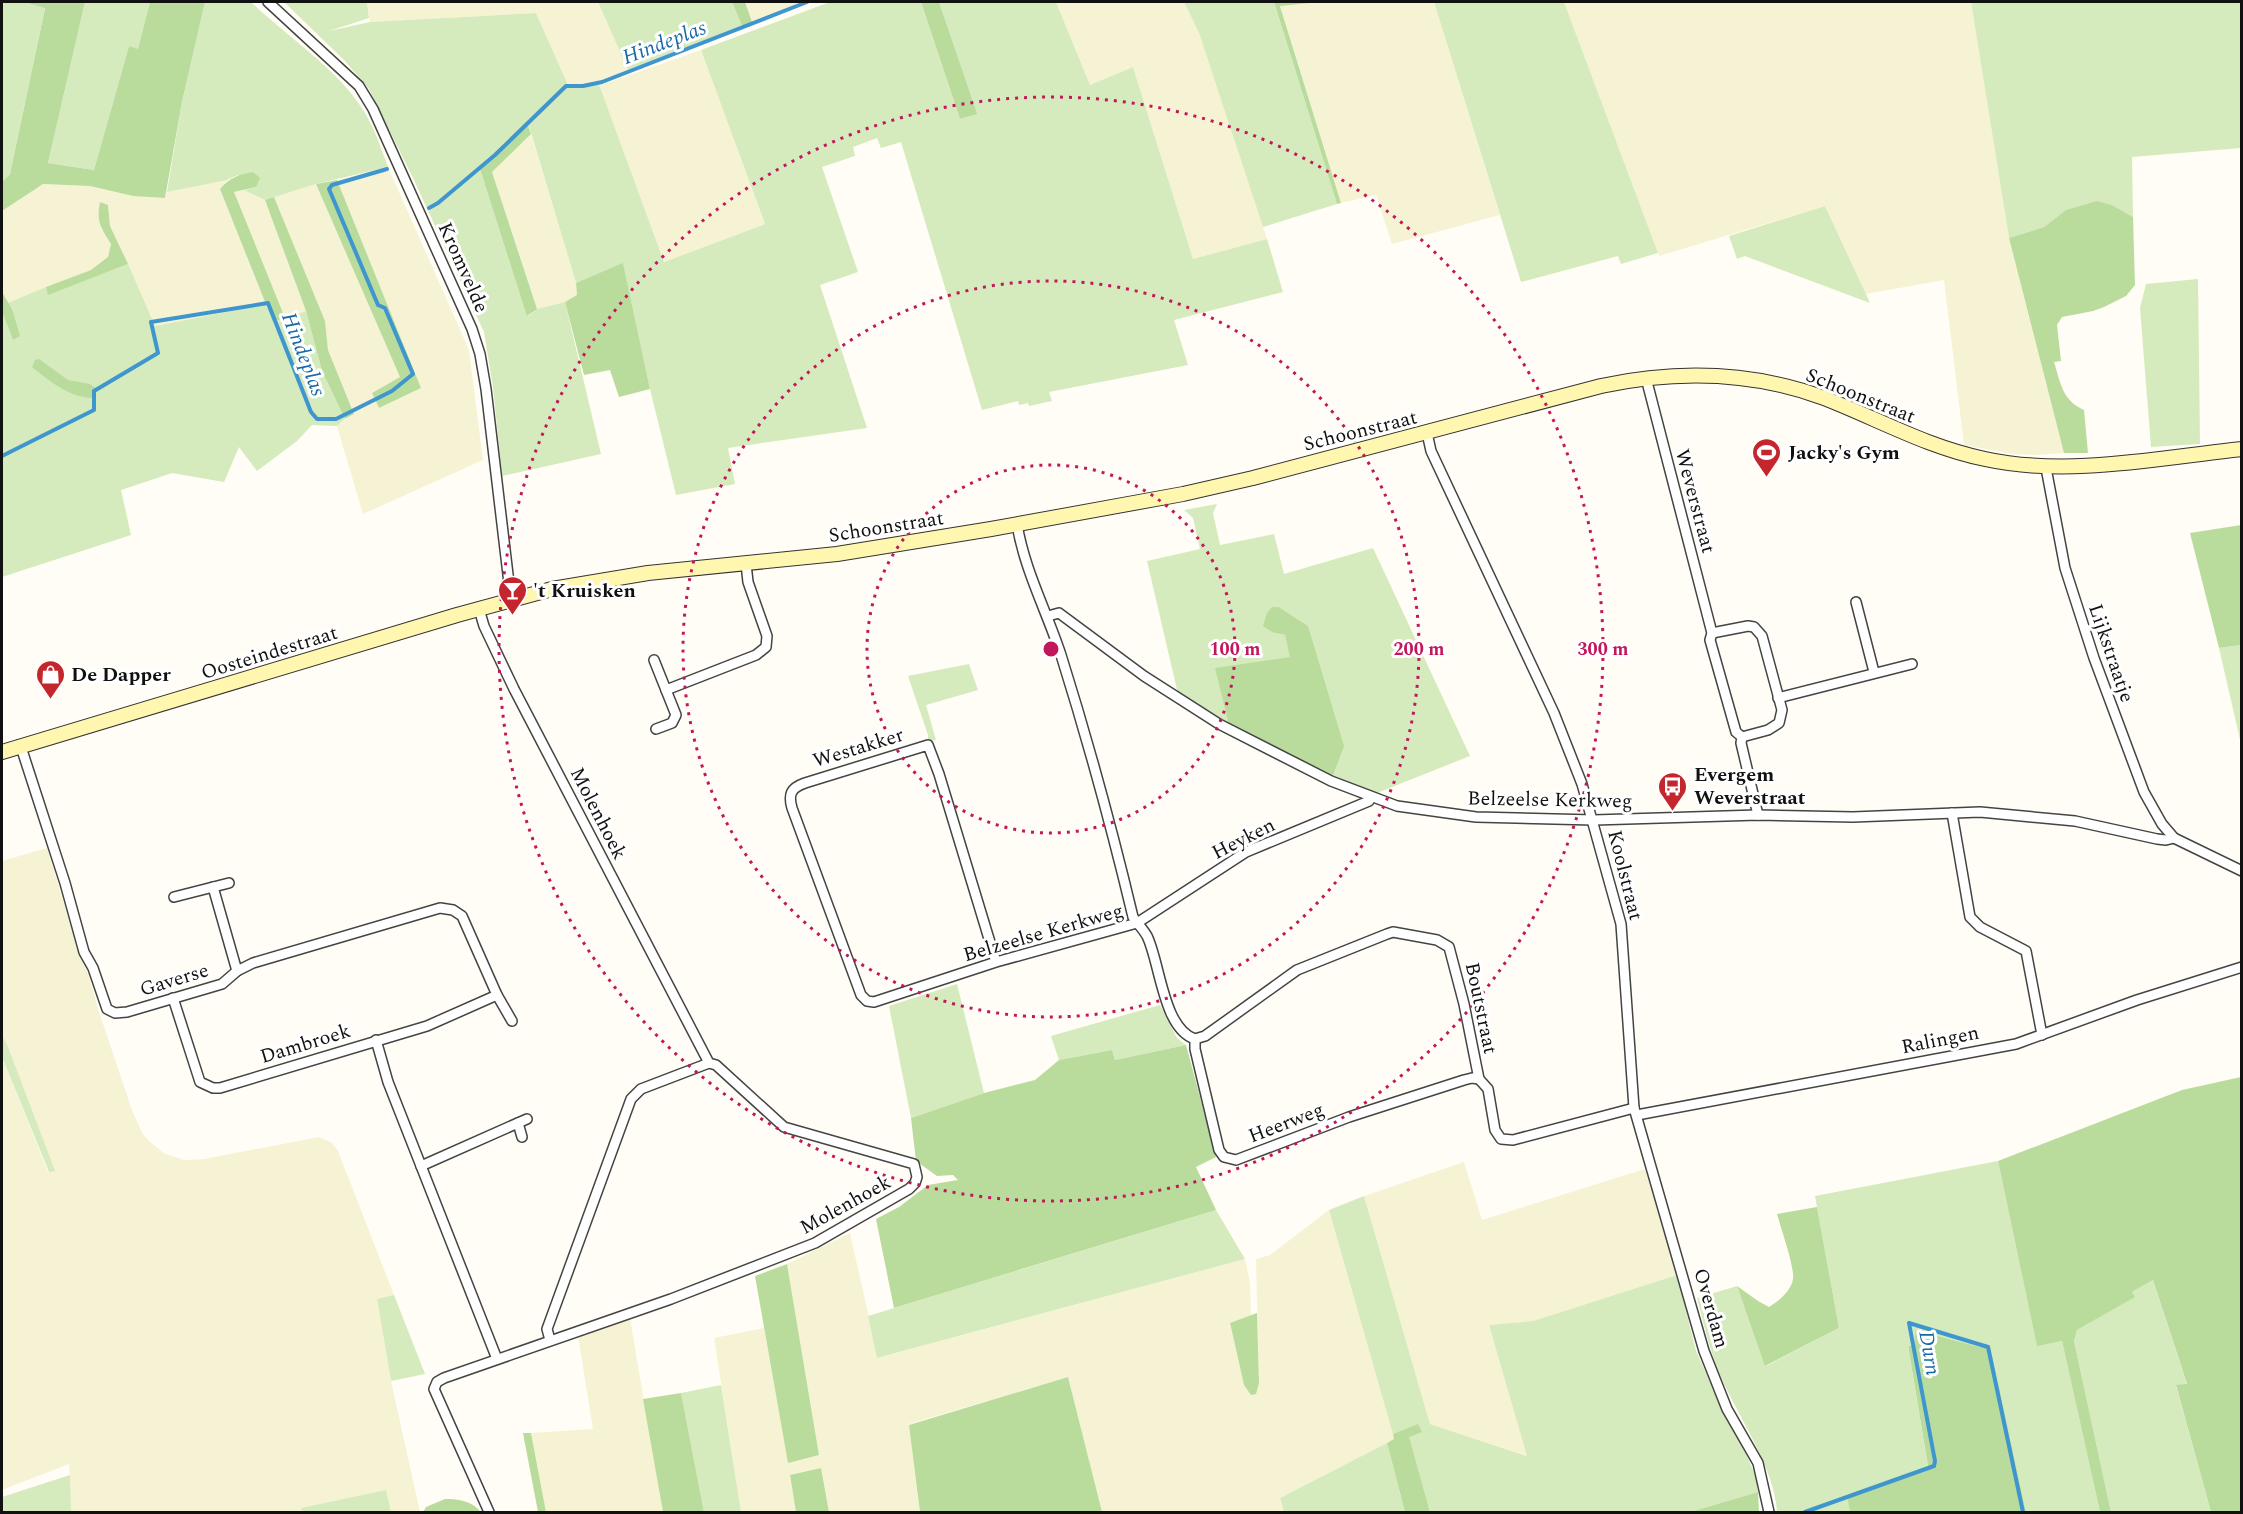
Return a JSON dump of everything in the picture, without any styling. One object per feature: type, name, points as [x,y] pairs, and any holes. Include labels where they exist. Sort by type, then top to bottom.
[{"type":"street","name":"Kromvelde","points":[[268,2],[359,86],[373,109],[472,329],[480,354],[486,389],[511,600]]},
{"type":"street","name":"Schoonstraat","points":[[479,609],[614,577],[837,554],[1216,487],[1601,386],[1646,378],[1694,374],[1716,375],[1784,386],[1826,399],[1945,449],[2001,463],[2046,468],[2078,467],[2241,449]]},
{"type":"street","name":"Weverstraat","points":[[1646,378],[1712,633],[1710,640],[1732,721],[1736,732],[1742,737],[1741,743],[1758,815]]},
{"type":"street","name":"Koolstraat","points":[[1426,433],[1431,451],[1565,739],[1594,820],[1621,924],[1635,1112]]},
{"type":"street","name":"Lijkstraatje","points":[[2046,468],[2065,568],[2094,658],[2144,792],[2162,824],[2174,838]]},
{"type":"street","name":"Belzeelse Kerkweg","points":[[861,995],[867,1001],[874,1002],[996,962],[1137,923],[1133,917],[1081,720],[1048,616],[1020,543],[1017,524]]},
{"type":"street","points":[[666,690],[756,655],[766,647],[767,636],[748,582],[746,564]]},
{"type":"street","points":[[1856,602],[1874,672]]},
{"type":"street","name":"Oosteindestraat","points":[[2,752],[479,609]]},
{"type":"street","name":"Molenhoek","points":[[479,609],[484,626],[514,689],[709,1063],[716,1065],[784,1127],[914,1164],[916,1170],[915,1183],[902,1194],[815,1244],[671,1299],[550,1340],[437,1382],[434,1389],[489,1512]]},
{"type":"street","name":"Belzeelse Kerkweg","points":[[1048,616],[1059,613],[1151,681],[1220,724],[1289,761],[1371,798],[1397,806],[1476,818],[1594,820],[1758,815],[1853,818],[1980,812],[2075,821],[2157,839],[2174,838]]},
{"type":"street","points":[[1712,633],[1748,626],[1758,631],[1782,711],[1779,723],[1768,730],[1742,737]]},
{"type":"street","points":[[654,660],[676,715],[675,720],[656,729]]},
{"type":"street","points":[[1778,698],[1912,664]]},
{"type":"street","name":"Westakker","points":[[861,995],[792,808],[790,794],[797,786],[805,783],[925,745],[930,747],[933,756],[996,962]]},
{"type":"street","name":"Gaverse","points":[[21,747],[65,883],[84,952],[93,968],[107,1009],[115,1013],[127,1012],[222,984],[237,971],[253,963],[440,908],[453,910],[462,916],[497,995],[512,1021]]},
{"type":"street","name":"Heyken","points":[[1137,923],[1246,852],[1370,801],[1371,798]]},
{"type":"street","points":[[1952,813],[1970,917],[1980,927],[2026,951],[2042,1035]]},
{"type":"street","points":[[2174,838],[2241,870]]},
{"type":"street","points":[[174,897],[229,883]]},
{"type":"street","points":[[213,887],[237,971]]},
{"type":"street","points":[[1137,923],[1148,937],[1169,1008],[1182,1032],[1195,1039]]},
{"type":"street","name":"Boutstraat","points":[[1195,1039],[1204,1036],[1307,965],[1393,932],[1437,940],[1449,947],[1479,1079],[1488,1089],[1496,1130],[1501,1139],[1505,1141],[1635,1112]]},
{"type":"street","name":"Ralingen","points":[[1635,1112],[2016,1044],[2137,1000],[2241,967]]},
{"type":"street","points":[[376,1040],[427,1026],[497,995]]},
{"type":"street","name":"Dambroek","points":[[173,998],[200,1082],[213,1088],[220,1088],[376,1040],[388,1082],[497,1359]]},
{"type":"street","name":"Heerweg","points":[[1195,1039],[1195,1049],[1219,1150],[1224,1157],[1236,1160],[1349,1117],[1464,1080],[1479,1079]]},
{"type":"street","points":[[550,1340],[547,1329],[631,1099],[640,1089],[709,1063]]},
{"type":"street","name":"Overdam","points":[[1635,1112],[1704,1351],[1727,1409],[1758,1463],[1769,1512]]},
{"type":"street","points":[[421,1166],[522,1121],[522,1137]]},
{"type":"shaded area","points":[[367,2],[598,2],[628,70],[598,82],[568,85],[536,13],[370,22]]},
{"type":"shaded area","points":[[745,2],[805,2],[752,22]]},
{"type":"shaded area","points":[[1056,2],[1184,2],[1199,33],[1267,239],[1193,259],[1133,67],[1090,85]]},
{"type":"shaded area","points":[[1319,2],[1434,2],[1500,215],[1392,244],[1376,195],[1341,203],[1280,5]]},
{"type":"shaded area","points":[[1564,2],[1971,2],[2009,238],[2064,453],[2012,454],[1964,445],[1944,280],[1866,294],[1825,206],[1659,256]]},
{"type":"shaded area","points":[[701,50],[765,224],[664,262],[598,86]]},
{"type":"shaded area","points":[[531,134],[576,283],[577,295],[565,302],[537,309],[492,172]]},
{"type":"shaded area","points":[[388,167],[469,350],[483,460],[363,514],[337,426],[354,414],[328,350],[325,321],[274,197],[316,184],[400,377],[372,393],[379,408],[421,388],[337,180]]},
{"type":"shaded area","points":[[227,180],[220,189],[266,304],[155,326],[110,226],[108,205],[101,228],[111,244],[105,262],[91,270],[8,303],[2,292],[2,211],[43,184],[90,186],[133,196],[165,198],[167,192]]},
{"type":"shaded area","points":[[244,190],[265,200],[306,311],[285,318],[237,202],[234,192]]},
{"type":"shaded area","points":[[47,848],[81,959],[89,976],[133,1113],[143,1134],[150,1142],[165,1154],[185,1160],[204,1159],[319,1137],[332,1143],[338,1151],[394,1295],[377,1300],[391,1381],[420,1512],[391,1512],[386,1491],[301,1508],[302,1512],[71,1512],[69,1464],[2,1490],[2,1057],[48,1172],[54,1170],[2,1036],[2,861]]},
{"type":"shaded area","points":[[1464,1162],[1482,1220],[1645,1169],[1677,1275],[1533,1321],[1489,1325],[1528,1456],[1430,1424],[1364,1196]]},
{"type":"shaded area","points":[[1329,1210],[1395,1439],[1280,1498],[1284,1512],[1102,1512],[1068,1377],[909,1424],[920,1512],[829,1512],[821,1468],[790,1475],[796,1512],[741,1512],[714,1338],[764,1328],[788,1462],[819,1455],[787,1264],[850,1233],[878,1358],[1245,1259],[1250,1283],[1251,1316],[1230,1324],[1244,1385],[1259,1383],[1256,1259],[1270,1255]]},
{"type":"shaded area","points":[[630,1319],[663,1512],[546,1512],[531,1433],[593,1429],[578,1336]]},
{"type":"green space","points":[[2,2],[24,2],[45,7],[10,174],[2,182]]},
{"type":"green space","points":[[24,2],[85,2],[48,163],[94,170],[129,46],[138,49],[150,2],[205,2],[182,102],[165,198],[133,196],[90,186],[43,184],[2,211],[2,182],[10,174],[45,8]]},
{"type":"green space","points":[[85,2],[150,2],[138,50],[129,46],[94,170],[48,163]]},
{"type":"green space","points":[[205,2],[251,2],[322,64],[348,90],[364,111],[388,167],[316,184],[265,200],[244,190],[256,187],[238,175],[227,180],[167,192],[182,102]]},
{"type":"green space","points":[[284,2],[367,2],[369,18],[329,31],[370,22],[536,13],[568,85],[598,82],[664,262],[765,224],[701,50],[830,2],[921,2],[960,119],[976,114],[939,2],[1056,2],[1090,85],[1133,67],[1193,259],[1267,239],[1283,292],[1174,320],[1188,365],[1049,392],[1052,401],[1029,406],[1028,403],[1019,405],[1018,401],[982,410],[901,142],[881,148],[877,138],[853,147],[855,156],[822,167],[858,272],[820,285],[867,428],[728,448],[735,484],[676,495],[623,264],[576,283],[529,126],[480,169],[528,316],[537,309],[565,302],[601,454],[502,476],[493,387],[484,332],[369,89],[345,61]]},
{"type":"green space","points":[[598,2],[732,2],[742,26],[628,70]]},
{"type":"green space","points":[[732,2],[745,2],[752,22],[742,26]]},
{"type":"green space","points":[[921,2],[939,2],[977,114],[960,119]]},
{"type":"green space","points":[[1184,2],[1274,2],[1337,204],[1263,227],[1199,33]]},
{"type":"green space","points":[[1274,2],[1320,2],[1280,6],[1341,203],[1337,204]]},
{"type":"green space","points":[[1434,2],[1564,2],[1658,253],[1621,264],[1618,256],[1521,282]]},
{"type":"green space","points":[[1971,2],[2241,2],[2241,148],[2132,157],[2133,217],[2114,206],[2066,210],[2044,227],[2009,238]]},
{"type":"green space","points":[[528,125],[531,134],[492,172],[537,309],[527,316],[480,169]]},
{"type":"green space","points":[[253,172],[260,178],[256,187],[234,192],[285,318],[273,322],[220,189],[235,177]]},
{"type":"green space","points":[[337,180],[421,388],[379,408],[372,393],[400,377],[316,184]]},
{"type":"green space","points":[[274,197],[325,321],[328,350],[354,414],[345,419],[322,371],[306,311],[265,200]]},
{"type":"green space","points":[[2097,201],[2114,206],[2133,217],[2135,285],[2126,296],[2093,311],[2062,317],[2057,325],[2061,361],[2054,362],[2067,396],[2084,410],[2088,453],[2064,453],[2009,238],[2044,227],[2066,210]]},
{"type":"green space","points":[[100,202],[108,205],[110,226],[128,264],[48,295],[46,287],[91,270],[108,257],[111,244],[100,224]]},
{"type":"green space","points":[[1825,206],[1870,303],[1745,256],[1737,259],[1729,236]]},
{"type":"green space","points":[[623,263],[650,389],[619,397],[610,370],[584,375],[565,302],[577,295],[576,283]]},
{"type":"green space","points":[[128,264],[155,326],[266,304],[274,322],[306,311],[322,371],[345,419],[337,426],[312,425],[297,441],[257,471],[239,447],[224,482],[172,473],[121,490],[131,535],[2,577],[2,312],[13,340],[12,309],[8,303],[46,287],[49,294]]},
{"type":"green space","points":[[2198,279],[2200,444],[2151,447],[2140,308],[2146,284]]},
{"type":"green space","points":[[2,292],[12,309],[20,336],[13,340],[2,312]]},
{"type":"green space","points":[[39,359],[68,380],[90,384],[98,390],[93,398],[77,395],[61,388],[32,367],[35,360]]},
{"type":"green space","points":[[1217,504],[1213,513],[1220,545],[1274,534],[1284,574],[1373,548],[1470,756],[1377,793],[1376,796],[1332,778],[1308,626],[1279,607],[1273,633],[1285,635],[1291,657],[1229,725],[1178,694],[1147,561],[1200,549],[1193,518],[1184,510]]},
{"type":"green space","points":[[2241,525],[2241,645],[2219,648],[2190,533]]},
{"type":"green space","points":[[1272,607],[1279,607],[1308,626],[1344,746],[1332,778],[1229,725],[1215,668],[1290,657],[1285,635],[1274,633],[1263,626],[1267,613]]},
{"type":"green space","points":[[2241,645],[2241,744],[2219,648]]},
{"type":"green space","points":[[969,664],[978,690],[926,705],[936,740],[928,741],[908,676]]},
{"type":"green space","points":[[957,984],[984,1093],[911,1118],[889,1006]]},
{"type":"green space","points":[[1160,1005],[1177,1038],[1186,1045],[1115,1060],[1112,1050],[1059,1060],[1051,1036]]},
{"type":"green space","points":[[2,1036],[55,1171],[49,1172],[2,1057]]},
{"type":"green space","points":[[1186,1045],[1216,1157],[1196,1167],[1216,1210],[894,1308],[876,1219],[899,1207],[928,1185],[958,1180],[953,1175],[937,1176],[916,1161],[911,1118],[984,1093],[1035,1080],[1059,1060],[1112,1050],[1115,1060]]},
{"type":"green space","points":[[2241,1077],[2241,1512],[2211,1512],[2176,1385],[2187,1384],[2153,1280],[2132,1292],[2135,1297],[2077,1330],[2074,1341],[2111,1512],[2100,1512],[2062,1341],[2037,1346],[1998,1161],[2182,1090]]},
{"type":"green space","points":[[1998,1161],[2037,1345],[2062,1341],[2100,1512],[2026,1512],[1990,1346],[1980,1347],[1915,1330],[1915,1346],[1908,1347],[1928,1467],[1848,1495],[1850,1512],[1777,1512],[1775,1496],[1763,1461],[1717,1368],[1697,1298],[1737,1286],[1766,1366],[1839,1328],[1815,1196]]},
{"type":"green space","points":[[1364,1196],[1430,1424],[1527,1456],[1489,1325],[1533,1321],[1677,1275],[1696,1351],[1723,1411],[1746,1454],[1756,1477],[1758,1492],[1690,1512],[1430,1512],[1408,1436],[1421,1432],[1418,1425],[1393,1434],[1329,1210]]},
{"type":"green space","points":[[1817,1207],[1839,1328],[1765,1366],[1737,1286],[1769,1307],[1777,1302],[1790,1288],[1793,1274],[1777,1214]]},
{"type":"green space","points":[[1216,1210],[1245,1259],[877,1358],[868,1316]]},
{"type":"green space","points":[[787,1264],[819,1455],[788,1463],[755,1276]]},
{"type":"green space","points":[[2153,1280],[2187,1385],[2176,1386],[2211,1512],[2111,1512],[2074,1341],[2077,1330],[2134,1297],[2132,1292]]},
{"type":"green space","points":[[394,1295],[425,1374],[391,1381],[377,1299]]},
{"type":"green space","points":[[1257,1313],[1259,1383],[1256,1394],[1251,1395],[1244,1385],[1230,1323]]},
{"type":"green space","points":[[1915,1330],[1980,1347],[1990,1345],[2026,1512],[1850,1512],[1847,1495],[1928,1466],[1908,1346],[1915,1346]]},
{"type":"green space","points":[[1068,1377],[1102,1512],[920,1512],[909,1425]]},
{"type":"green space","points":[[721,1385],[741,1512],[704,1512],[681,1393]]},
{"type":"green space","points":[[681,1393],[704,1512],[663,1512],[643,1399]]},
{"type":"green space","points":[[1418,1424],[1422,1432],[1409,1437],[1430,1512],[1405,1512],[1387,1443],[1394,1439],[1393,1434]]},
{"type":"green space","points":[[523,1433],[531,1433],[546,1512],[538,1512]]},
{"type":"green space","points":[[1387,1443],[1405,1512],[1284,1512],[1280,1498]]},
{"type":"green space","points":[[821,1468],[829,1512],[796,1512],[790,1475]]},
{"type":"green space","points":[[70,1475],[71,1512],[2,1512],[2,1497]]},
{"type":"green space","points":[[386,1490],[391,1512],[302,1512],[301,1508]]},
{"type":"green space","points":[[1758,1492],[1759,1512],[1690,1512]]},
{"type":"green space","points":[[445,1499],[465,1501],[481,1512],[423,1512],[426,1507]]},
{"type":"waterway","name":"Hindeplas","points":[[429,208],[495,155],[566,86],[583,86],[602,82],[807,2]]},
{"type":"waterway","name":"Hindeplas","points":[[2,456],[94,410],[94,391],[158,353],[151,322],[268,303],[311,412],[317,419],[336,419],[392,391],[413,374],[385,308],[378,305],[329,189],[332,185],[387,169]]},
{"type":"waterway","name":"Durn","points":[[1805,1512],[1934,1466],[1935,1461],[1909,1323],[1988,1347],[2023,1512]]},
{"type":"place","name":"Jacky's Gym","points":[[1767,478]]},
{"type":"place","name":"'t Kruisken","points":[[512,616]]},
{"type":"place","name":"De Dapper","points":[[50,700]]},
{"type":"place","name":"Evergem Weverstraat","points":[[1673,812]]}]
